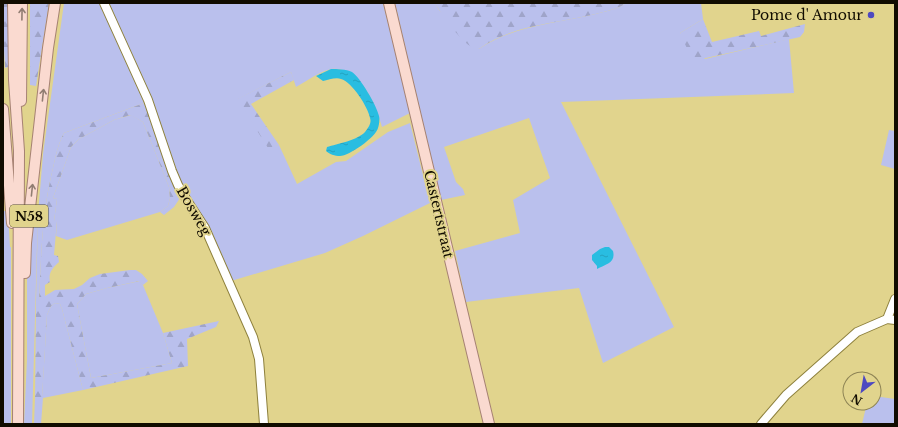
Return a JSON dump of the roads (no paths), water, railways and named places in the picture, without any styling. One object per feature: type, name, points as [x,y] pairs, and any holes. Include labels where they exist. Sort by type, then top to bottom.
[{"type":"main road","name":"N58","points":[[13,3],[14,80],[19,151],[18,424]]},
{"type":"main road","name":"N58","points":[[19,151],[21,137],[22,3]]},
{"type":"main road","name":"N58","points":[[19,298],[25,272],[26,243],[48,48],[55,3]]},
{"type":"main road","name":"Castertstraat","points":[[389,3],[489,424]]},
{"type":"main road","name":"N58","points":[[3,109],[12,210],[13,278],[19,298]]},
{"type":"street","name":"Bosweg","points":[[104,3],[148,100],[172,172],[188,202],[205,228],[253,337],[259,359],[264,424]]},
{"type":"street","points":[[761,424],[786,395],[857,332],[891,320],[895,299]]},
{"type":"water","points":[[331,69],[347,70],[355,75],[364,85],[372,99],[378,111],[379,117],[376,132],[367,141],[355,150],[340,156],[332,155],[327,152],[327,147],[362,135],[370,124],[370,120],[369,113],[363,102],[350,85],[341,79],[337,78],[323,81],[316,76]]},
{"type":"water","points":[[605,247],[609,247],[613,251],[614,255],[612,261],[597,269],[597,266],[592,260],[592,255]]},
{"type":"place","name":"Pome d' Amour","points":[[871,15]]}]
